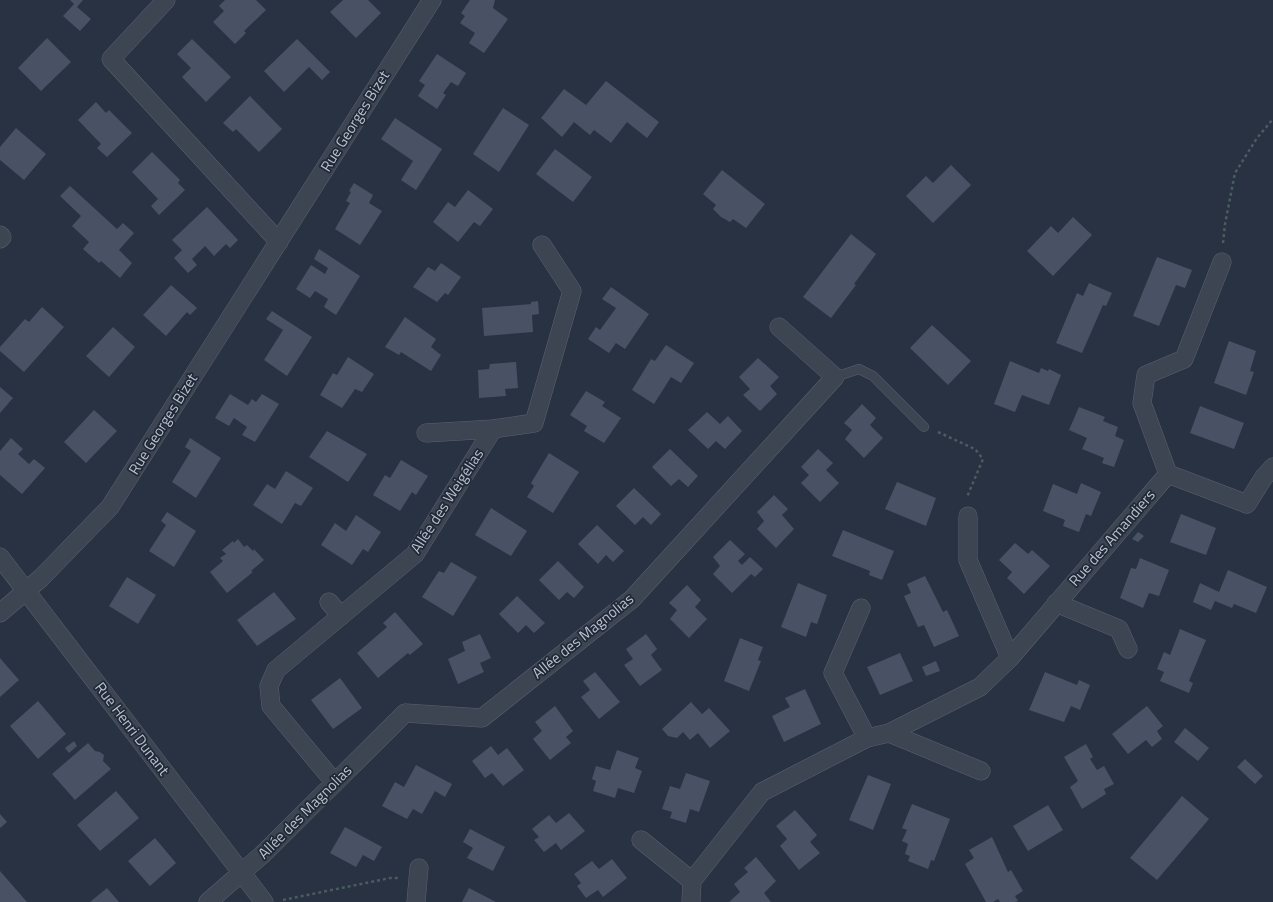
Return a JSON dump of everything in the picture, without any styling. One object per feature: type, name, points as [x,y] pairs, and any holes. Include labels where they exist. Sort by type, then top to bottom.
[{"type":"street","points":[[166,0],[111,59],[278,242]]},
{"type":"street","name":"Rue Georges Bizet","points":[[0,613],[27,590],[110,507],[432,0]]},
{"type":"street","points":[[0,235],[2,237],[0,239]]},
{"type":"street","name":"Allée des Weigélias","points":[[426,433],[534,423],[572,291],[542,245]]},
{"type":"street","points":[[1222,262],[1184,359],[1146,375],[1142,402],[1168,474],[1247,504],[1264,477],[1273,467]]},
{"type":"street","points":[[779,328],[834,377]]},
{"type":"street","name":"Allée des Magnolias","points":[[208,902],[264,853],[405,713],[482,718],[632,599],[834,377]]},
{"type":"street","name":"Allée des Weigélias","points":[[335,783],[271,706],[269,686],[276,670],[415,554],[493,428]]},
{"type":"street","name":"Rue des Amandiers","points":[[692,882],[762,792],[867,738],[889,733],[980,687],[1010,658],[1168,474]]},
{"type":"street","points":[[968,516],[968,560],[1010,658]]},
{"type":"street","name":"Rue Henri Dunant","points":[[0,557],[27,590],[242,873],[272,901]]},
{"type":"street","points":[[329,602],[341,616]]},
{"type":"street","name":"Rue des Amandiers","points":[[1056,603],[1119,629],[1128,649]]},
{"type":"street","points":[[861,608],[833,673],[867,738]]},
{"type":"street","points":[[889,733],[981,771]]},
{"type":"street","points":[[642,840],[692,882],[690,902]]},
{"type":"street","points":[[416,902],[418,874]]},
{"type":"lane","points":[[834,377],[859,369],[873,376],[924,427]]},
{"type":"path","points":[[1222,262],[1225,224],[1235,173],[1257,138],[1273,119]]},
{"type":"path","points":[[924,427],[976,449],[983,460],[967,496],[968,516]]},
{"type":"path","points":[[272,901],[418,874]]},
{"type":"building","points":[[70,0],[83,0],[77,7],[91,19],[80,31],[63,16],[74,4]]},
{"type":"building","points":[[225,0],[256,0],[266,10],[244,31],[246,33],[235,44],[213,22],[224,11],[219,6]]},
{"type":"building","points":[[343,0],[368,0],[381,13],[356,38],[330,12]]},
{"type":"building","points":[[470,0],[495,0],[493,8],[508,19],[484,53],[469,43],[475,33],[460,23],[465,16],[461,13]]},
{"type":"building","points":[[47,38],[71,62],[41,91],[18,68]]},
{"type":"building","points":[[192,39],[231,77],[206,102],[182,77],[191,68],[177,54]]},
{"type":"building","points":[[297,39],[330,72],[322,80],[309,67],[284,92],[264,71]]},
{"type":"building","points":[[437,54],[466,73],[458,86],[451,82],[443,93],[446,95],[437,109],[418,96],[425,85],[419,81]]},
{"type":"building","points":[[606,81],[659,122],[647,138],[627,122],[611,143],[594,130],[590,135],[574,122],[562,137],[541,118],[564,89],[586,105]]},
{"type":"building","points":[[250,96],[282,129],[259,152],[236,129],[233,132],[223,123]]},
{"type":"building","points":[[96,102],[106,113],[109,110],[132,133],[107,157],[97,148],[101,144],[78,120]]},
{"type":"building","points":[[503,108],[529,125],[499,172],[473,154]]},
{"type":"building","points":[[395,118],[442,149],[416,190],[401,180],[413,161],[381,139]]},
{"type":"building","points":[[16,128],[46,154],[24,180],[0,160],[0,147]]},
{"type":"building","points":[[555,149],[592,177],[573,202],[536,174]]},
{"type":"building","points":[[152,152],[180,180],[178,183],[185,190],[159,215],[151,206],[158,199],[132,172]]},
{"type":"building","points":[[951,165],[971,185],[933,223],[906,196],[926,176],[933,183]]},
{"type":"building","points":[[722,170],[765,204],[746,228],[733,219],[730,222],[721,217],[713,209],[716,205],[703,194]]},
{"type":"building","points":[[354,183],[373,195],[369,203],[382,211],[360,245],[335,229],[350,203],[346,201],[351,192],[349,191]]},
{"type":"building","points":[[70,186],[117,229],[123,223],[134,233],[119,250],[132,263],[120,278],[101,261],[99,263],[83,249],[89,242],[72,226],[81,216],[60,196]]},
{"type":"building","points":[[468,190],[493,209],[480,226],[474,222],[458,242],[433,222],[448,202],[455,207]]},
{"type":"building","points":[[207,207],[238,240],[230,248],[226,244],[214,256],[205,246],[192,259],[197,265],[188,273],[174,258],[182,250],[172,240]]},
{"type":"building","points":[[1073,217],[1092,235],[1053,276],[1027,251],[1051,226],[1058,233]]},
{"type":"building","points":[[851,234],[876,254],[854,284],[856,285],[831,318],[803,297]]},
{"type":"building","points":[[319,249],[360,276],[336,315],[324,307],[328,299],[315,291],[310,298],[296,289],[311,265],[325,274],[328,268],[314,259]]},
{"type":"building","points":[[1157,257],[1192,270],[1185,288],[1176,285],[1159,326],[1133,316]]},
{"type":"building","points":[[441,263],[461,277],[448,295],[445,293],[437,302],[413,287],[428,267],[435,271]]},
{"type":"building","points":[[1089,283],[1112,293],[1106,306],[1103,305],[1082,353],[1056,343],[1077,293],[1083,296]]},
{"type":"building","points":[[171,285],[197,308],[190,315],[187,312],[166,336],[143,315]]},
{"type":"building","points":[[611,287],[649,314],[625,349],[616,343],[609,353],[588,339],[596,327],[600,330],[616,308],[602,299]]},
{"type":"building","points":[[538,301],[539,314],[532,315],[533,332],[484,336],[482,308],[531,304],[531,302]]},
{"type":"building","points":[[42,307],[64,327],[24,372],[0,351],[0,347],[25,319],[29,322]]},
{"type":"building","points":[[272,311],[312,337],[287,376],[264,360],[283,330],[266,319]]},
{"type":"building","points":[[405,317],[436,339],[431,347],[441,355],[431,371],[401,352],[399,355],[385,347]]},
{"type":"building","points":[[932,325],[971,361],[948,385],[910,348]]},
{"type":"building","points":[[113,327],[135,347],[109,377],[86,356]]},
{"type":"building","points":[[1229,341],[1256,351],[1250,371],[1254,372],[1246,395],[1214,383]]},
{"type":"building","points":[[666,345],[694,363],[681,383],[671,377],[654,404],[632,390],[651,359],[655,361]]},
{"type":"building","points":[[348,357],[374,374],[362,392],[355,389],[342,408],[320,395],[333,373],[337,375]]},
{"type":"building","points":[[758,358],[779,377],[770,386],[777,394],[760,411],[743,395],[750,389],[739,377]]},
{"type":"building","points":[[1010,361],[1039,373],[1041,368],[1048,371],[1049,369],[1061,375],[1049,405],[1022,395],[1015,412],[994,404]]},
{"type":"building","points":[[516,362],[518,388],[505,389],[506,396],[479,398],[478,370],[489,369],[490,364]]},
{"type":"building","points":[[0,387],[13,398],[0,413]]},
{"type":"building","points":[[586,391],[605,402],[602,406],[621,418],[604,443],[584,431],[587,426],[570,415]]},
{"type":"building","points":[[230,394],[248,405],[252,399],[256,402],[262,394],[279,404],[255,442],[242,435],[247,427],[234,418],[229,426],[215,418]]},
{"type":"building","points":[[862,404],[876,418],[870,425],[883,438],[864,458],[845,439],[852,430],[844,423]]},
{"type":"building","points":[[1200,406],[1244,423],[1234,449],[1190,433]]},
{"type":"building","points":[[1079,407],[1105,417],[1103,421],[1118,427],[1115,436],[1124,440],[1114,467],[1102,463],[1104,458],[1082,449],[1087,438],[1069,430]]},
{"type":"building","points":[[94,410],[117,431],[86,463],[64,442]]},
{"type":"building","points":[[707,412],[720,424],[728,416],[742,431],[725,449],[716,441],[708,449],[688,430]]},
{"type":"building","points":[[327,431],[367,454],[348,482],[309,457]]},
{"type":"building","points":[[11,438],[23,449],[18,454],[29,464],[34,459],[45,468],[22,494],[0,475],[0,451]]},
{"type":"building","points":[[190,438],[221,458],[196,498],[172,482],[191,451],[185,447]]},
{"type":"building","points":[[670,449],[698,476],[688,487],[679,479],[671,486],[652,467]]},
{"type":"building","points":[[818,449],[833,463],[826,470],[839,483],[820,502],[801,483],[809,475],[801,467]]},
{"type":"building","points":[[549,453],[579,472],[553,513],[527,497],[534,486],[531,483]]},
{"type":"building","points":[[401,460],[428,476],[416,495],[412,492],[400,511],[373,495],[385,475],[390,478]]},
{"type":"building","points":[[286,471],[313,488],[301,506],[295,503],[282,524],[253,505],[267,484],[275,489]]},
{"type":"building","points":[[897,482],[936,498],[926,526],[885,509]]},
{"type":"building","points":[[1081,483],[1101,492],[1091,516],[1086,514],[1079,532],[1063,526],[1065,520],[1043,511],[1053,484],[1077,494]]},
{"type":"building","points":[[634,488],[661,514],[651,525],[643,517],[635,525],[616,506]]},
{"type":"building","points":[[774,495],[788,509],[782,515],[794,529],[776,548],[757,529],[764,521],[757,512]]},
{"type":"building","points":[[491,508],[527,531],[511,556],[475,535]]},
{"type":"building","points":[[167,512],[196,531],[174,567],[149,551],[166,525],[161,521]]},
{"type":"building","points":[[1181,514],[1216,528],[1206,555],[1170,542]]},
{"type":"building","points":[[356,515],[381,532],[368,552],[363,549],[352,565],[321,545],[335,523],[346,531]]},
{"type":"building","points":[[597,525],[624,551],[613,562],[606,555],[598,564],[578,544]]},
{"type":"building","points":[[843,530],[894,551],[882,580],[869,575],[870,571],[832,556]]},
{"type":"building","points":[[1138,532],[1144,536],[1138,542],[1132,539]]},
{"type":"building","points":[[238,539],[244,547],[247,545],[253,551],[254,549],[264,560],[251,571],[253,572],[227,593],[210,572],[223,561],[220,558],[226,554],[222,550]]},
{"type":"building","points":[[730,540],[745,554],[738,561],[742,565],[750,557],[763,569],[755,577],[751,574],[732,593],[713,574],[720,566],[713,557]]},
{"type":"building","points":[[1015,543],[1028,554],[1032,550],[1050,566],[1024,594],[1007,578],[1012,572],[999,560]]},
{"type":"building","points":[[1140,558],[1169,570],[1159,596],[1149,593],[1143,608],[1120,598],[1131,568],[1136,569]]},
{"type":"building","points":[[558,561],[584,587],[574,598],[567,592],[559,600],[539,580]]},
{"type":"building","points":[[451,562],[477,577],[453,616],[422,597],[439,571],[444,573]]},
{"type":"building","points":[[1228,570],[1267,587],[1256,613],[1234,604],[1232,608],[1215,601],[1211,610],[1193,602],[1200,583],[1219,592]]},
{"type":"building","points":[[925,576],[943,612],[947,610],[959,636],[934,647],[924,625],[918,627],[904,596],[911,593],[907,584]]},
{"type":"building","points":[[127,577],[156,595],[138,624],[109,606]]},
{"type":"building","points":[[798,583],[827,595],[817,624],[811,622],[806,637],[781,627]]},
{"type":"building","points":[[687,585],[701,600],[695,607],[707,619],[689,638],[670,619],[677,610],[669,603]]},
{"type":"building","points":[[274,592],[296,619],[257,646],[237,620]]},
{"type":"building","points":[[517,596],[545,623],[534,633],[526,625],[518,633],[499,614]]},
{"type":"building","points":[[395,612],[423,644],[410,655],[408,653],[378,678],[357,653],[387,627],[383,623]]},
{"type":"building","points":[[1180,629],[1206,640],[1189,681],[1193,683],[1189,693],[1160,681],[1164,672],[1157,669],[1164,652],[1170,655]]},
{"type":"building","points":[[480,634],[491,658],[480,663],[484,672],[458,684],[448,659],[465,651],[462,642]]},
{"type":"building","points":[[646,634],[657,649],[651,655],[662,670],[640,686],[624,665],[633,659],[626,649]]},
{"type":"building","points":[[740,638],[763,647],[758,660],[761,661],[749,691],[724,681]]},
{"type":"building","points":[[900,653],[913,681],[880,695],[867,667]]},
{"type":"building","points":[[0,658],[19,680],[0,697]]},
{"type":"building","points":[[936,661],[940,671],[926,676],[922,667]]},
{"type":"building","points":[[595,672],[620,702],[599,719],[581,697],[590,690],[583,681]]},
{"type":"building","points":[[1045,672],[1077,685],[1079,680],[1090,685],[1080,710],[1071,706],[1064,722],[1029,710]]},
{"type":"building","points":[[340,678],[362,708],[333,729],[311,700]]},
{"type":"building","points":[[805,689],[821,724],[784,742],[772,716],[790,707],[785,698]]},
{"type":"building","points":[[38,701],[66,734],[38,759],[10,726]]},
{"type":"building","points":[[691,702],[702,714],[709,708],[730,731],[710,748],[698,733],[690,740],[683,732],[677,738],[668,736],[662,729]]},
{"type":"building","points":[[555,706],[573,731],[566,737],[571,743],[550,760],[533,739],[542,731],[535,722]]},
{"type":"building","points":[[1147,706],[1163,726],[1157,731],[1162,739],[1152,747],[1146,740],[1128,754],[1112,734]]},
{"type":"building","points":[[1185,728],[1209,748],[1198,761],[1174,742]]},
{"type":"building","points":[[74,741],[77,746],[69,753],[65,748]]},
{"type":"building","points":[[88,743],[95,751],[104,755],[103,761],[111,769],[75,800],[52,774]]},
{"type":"building","points":[[1086,744],[1093,757],[1090,759],[1097,770],[1104,766],[1114,784],[1104,789],[1106,794],[1082,809],[1070,787],[1078,781],[1064,757]]},
{"type":"building","points":[[491,746],[498,755],[507,748],[524,770],[503,786],[492,773],[485,778],[472,761]]},
{"type":"building","points":[[617,750],[639,758],[635,768],[642,771],[634,793],[618,788],[615,798],[593,791],[596,781],[592,779],[596,766],[610,770]]},
{"type":"building","points":[[1245,759],[1263,776],[1255,784],[1237,767]]},
{"type":"building","points":[[416,765],[452,784],[445,797],[435,791],[422,814],[413,809],[407,819],[382,806],[395,782],[404,787]]},
{"type":"building","points":[[686,773],[710,781],[699,812],[690,809],[686,823],[670,818],[672,812],[662,809],[670,786],[680,789]]},
{"type":"building","points":[[868,775],[891,784],[873,830],[849,820]]},
{"type":"building","points":[[116,791],[139,818],[100,851],[77,825]]},
{"type":"building","points":[[1182,796],[1209,819],[1157,880],[1130,858]]},
{"type":"building","points":[[912,804],[950,819],[934,861],[931,860],[928,869],[908,861],[910,856],[905,854],[908,844],[902,841],[907,830],[902,828]]},
{"type":"building","points":[[1048,805],[1063,830],[1028,851],[1013,826]]},
{"type":"building","points":[[795,810],[817,835],[810,842],[820,853],[799,870],[780,846],[787,839],[776,826]]},
{"type":"building","points":[[569,813],[585,831],[561,850],[556,843],[544,852],[534,840],[539,837],[532,829],[549,815],[556,823]]},
{"type":"building","points":[[0,814],[7,822],[0,828]]},
{"type":"building","points":[[345,827],[382,847],[374,861],[363,855],[356,867],[330,853]]},
{"type":"building","points":[[470,829],[505,847],[493,871],[467,858],[473,848],[463,842]]},
{"type":"building","points":[[992,837],[1008,872],[1011,870],[1023,891],[1015,896],[1018,901],[1000,902],[998,899],[993,902],[986,902],[965,864],[974,858],[969,850]]},
{"type":"building","points":[[155,838],[176,863],[150,886],[128,861]]},
{"type":"building","points":[[756,857],[776,881],[764,893],[771,902],[729,902],[740,892],[734,884],[748,872],[744,868]]},
{"type":"building","points":[[612,859],[627,878],[603,897],[598,890],[586,898],[577,886],[581,883],[574,874],[592,861],[599,869]]},
{"type":"building","points":[[0,871],[27,902],[0,902]]},
{"type":"building","points":[[107,888],[119,902],[90,902]]},
{"type":"building","points":[[469,888],[496,902],[462,902]]}]
